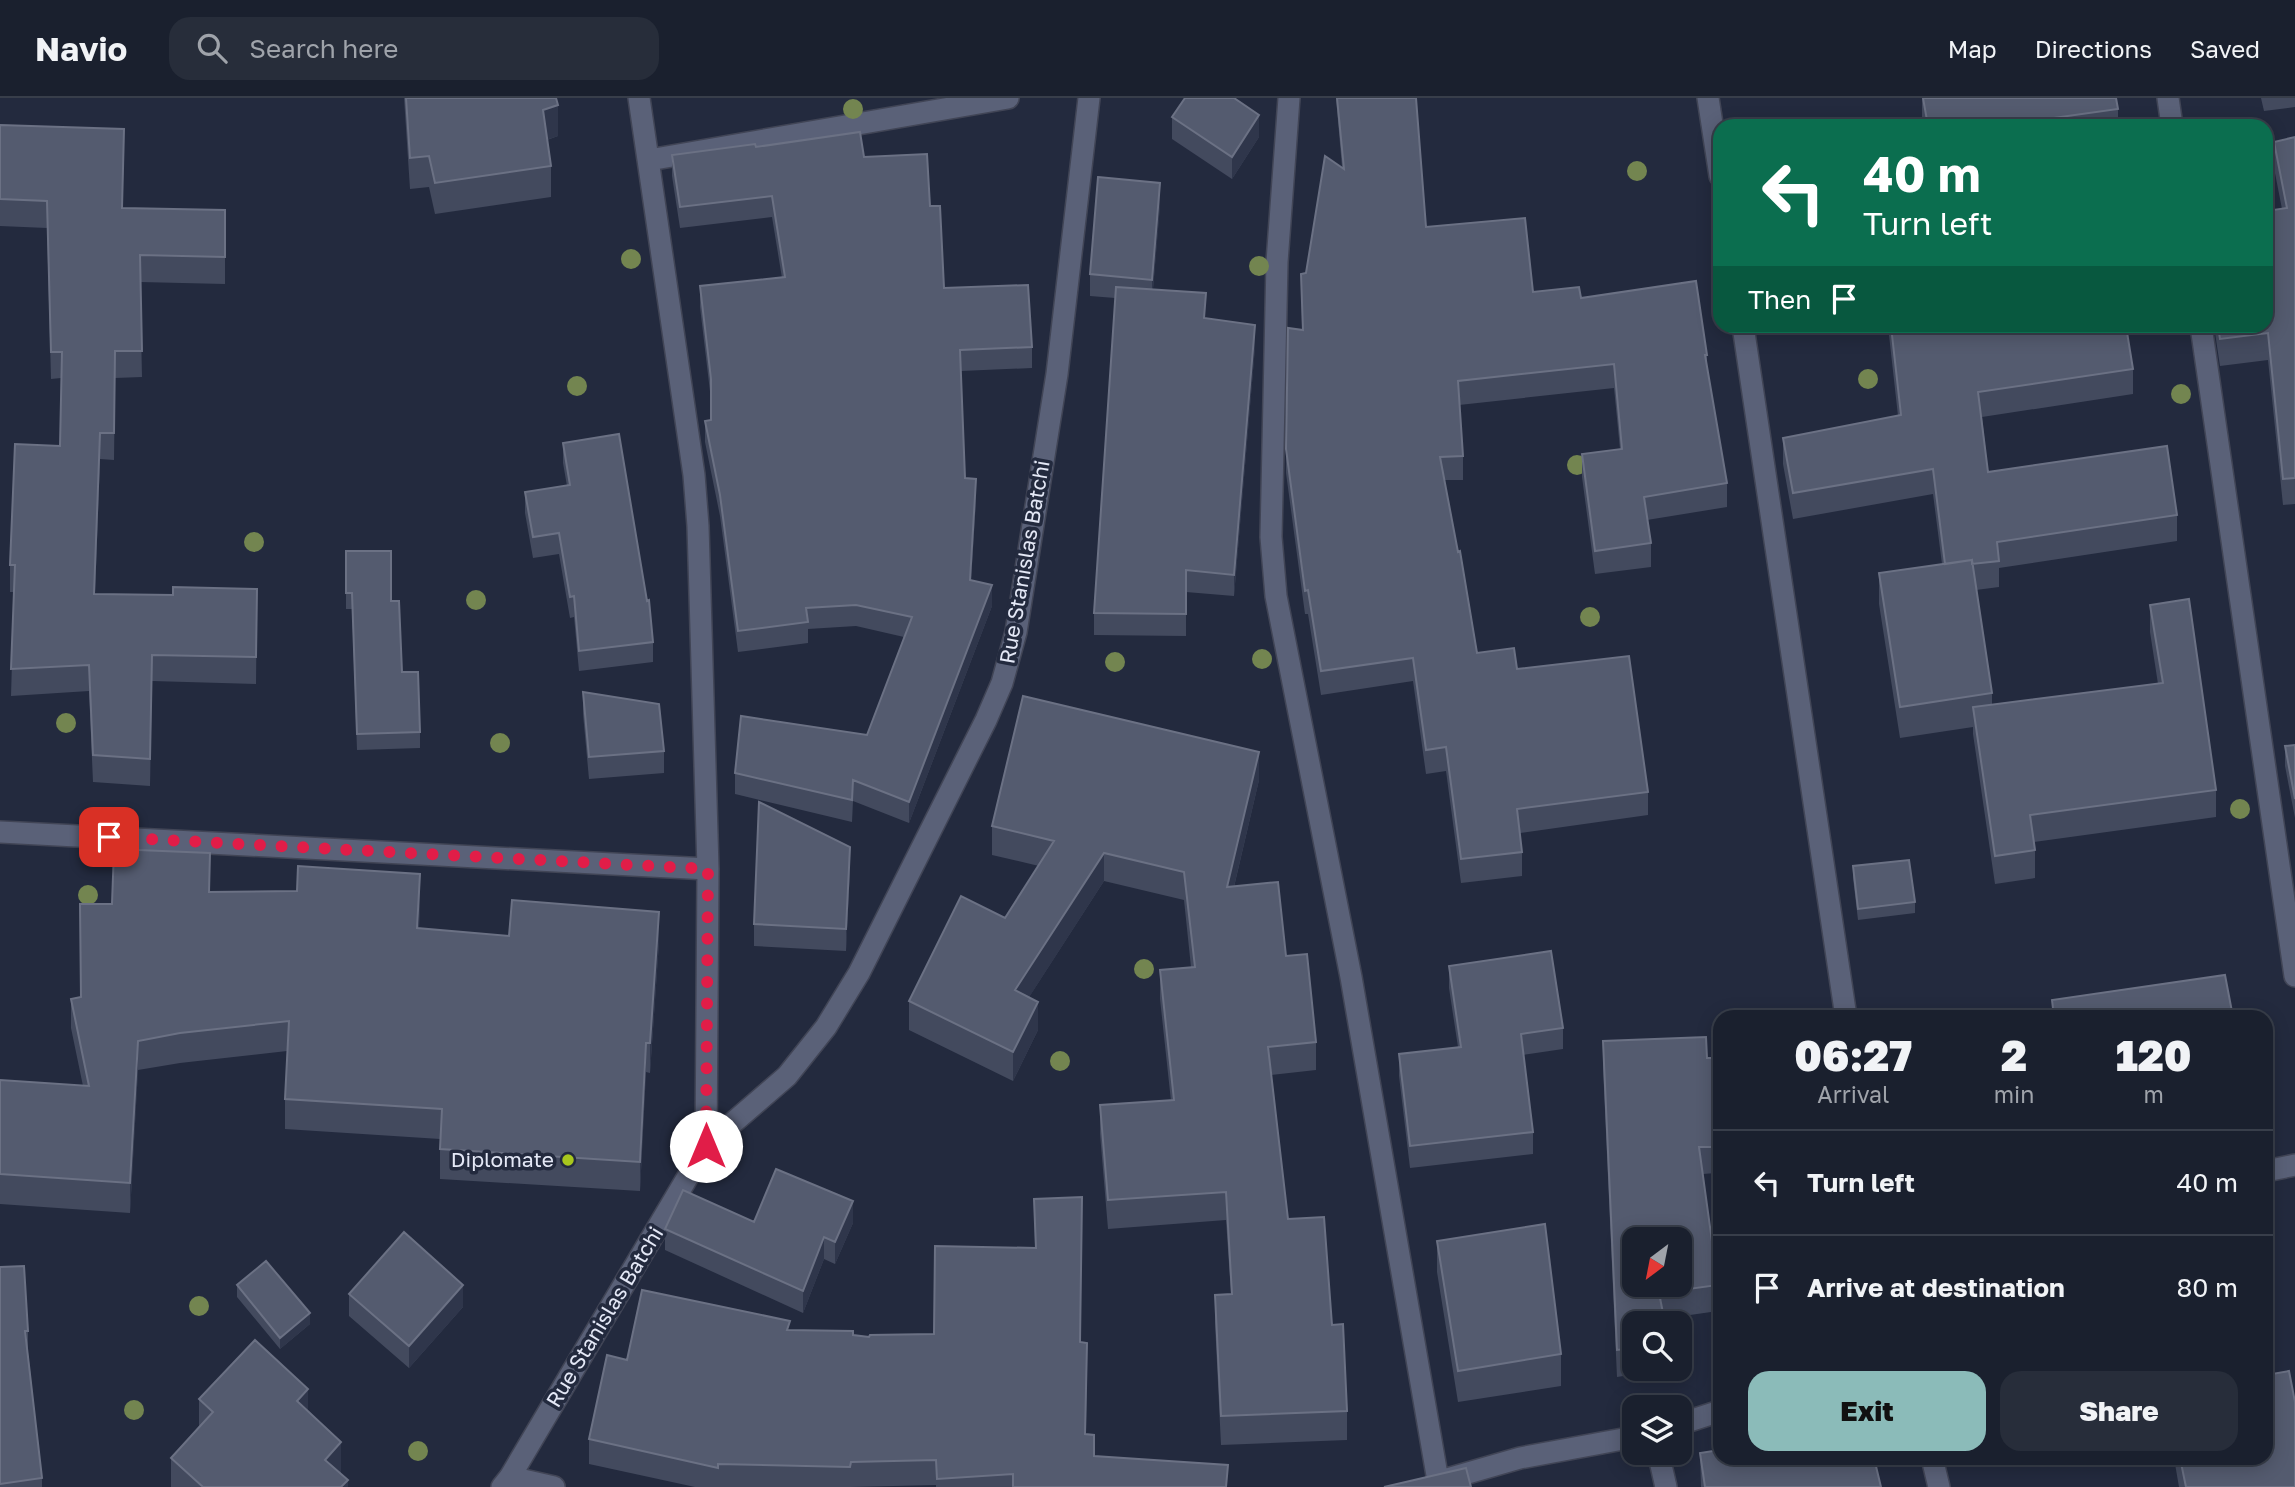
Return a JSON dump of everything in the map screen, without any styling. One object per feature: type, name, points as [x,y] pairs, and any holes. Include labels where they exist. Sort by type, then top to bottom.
[{"type":"street","points":[[639,98],[694,475],[697,513],[708,869],[706,1146]]},
{"type":"street","points":[[649,160],[1008,98]]},
{"type":"street","name":"Rue Stanislas Batchi","points":[[506,1482],[706,1146],[787,1076],[827,1027],[859,974],[1002,683],[1016,632],[1057,374],[1089,98]]},
{"type":"street","points":[[1289,98],[1277,262],[1271,537],[1276,596],[1351,977],[1432,1484],[1520,1458],[1622,1439]]},
{"type":"street","points":[[1708,98],[1713,130]]},
{"type":"street","points":[[2168,98],[2171,119]]},
{"type":"street","points":[[1744,333],[1845,1010]]},
{"type":"street","points":[[2202,333],[2295,976]]},
{"type":"street","points":[[0,832],[708,869]]},
{"type":"street","points":[[2273,1170],[2295,1165]]},
{"type":"street","points":[[1692,1420],[1713,1413]]},
{"type":"street","points":[[1661,1465],[1666,1487]]},
{"type":"street","points":[[1934,1465],[1939,1487]]},
{"type":"street","points":[[506,1482],[554,1487]]},
{"type":"building","points":[[406,98],[556,98],[558,105],[543,110],[551,166],[435,183],[429,156],[410,158]]},
{"type":"building","points":[[1185,98],[1234,98],[1259,115],[1232,157],[1172,117]]},
{"type":"building","points":[[1337,98],[1416,98],[1426,227],[1525,218],[1533,292],[1579,287],[1581,298],[1696,281],[1705,355],[1727,483],[1644,497],[1651,543],[1595,551],[1582,454],[1622,449],[1614,364],[1458,381],[1463,456],[1440,457],[1458,552],[1460,551],[1477,653],[1514,648],[1517,669],[1629,656],[1648,792],[1517,809],[1522,852],[1461,859],[1446,747],[1426,750],[1413,658],[1321,671],[1308,590],[1305,591],[1286,449],[1288,328],[1303,330],[1301,274],[1306,273],[1325,156],[1344,169]]},
{"type":"building","points":[[1923,98],[2116,98],[2118,109],[2047,119],[1927,119]]},
{"type":"building","points":[[0,125],[124,129],[122,208],[225,210],[225,257],[140,255],[142,351],[115,351],[114,433],[100,433],[94,594],[173,595],[173,587],[257,589],[256,657],[152,655],[150,759],[93,755],[89,665],[11,669],[15,565],[10,565],[15,444],[60,446],[62,352],[51,352],[47,201],[0,199]]},
{"type":"building","points":[[860,132],[864,157],[927,154],[930,206],[940,206],[944,288],[1028,285],[1032,347],[960,350],[965,478],[976,479],[970,580],[992,585],[909,802],[853,780],[852,800],[735,773],[741,716],[867,735],[912,617],[856,605],[806,608],[808,622],[738,631],[720,495],[705,421],[711,420],[711,379],[700,286],[785,277],[772,196],[680,207],[672,155],[755,144],[756,147]]},
{"type":"building","points":[[2295,137],[2295,478],[2283,479],[2268,333],[2273,333],[2273,210],[2287,208],[2274,142]]},
{"type":"building","points":[[1098,177],[1160,183],[1152,280],[1090,274]]},
{"type":"building","points":[[1116,287],[1206,293],[1204,318],[1255,325],[1234,575],[1186,570],[1186,614],[1094,613]]},
{"type":"building","points":[[1892,333],[2127,333],[2133,369],[1978,392],[1988,472],[2167,446],[2177,515],[1997,542],[1999,561],[1972,564],[1972,560],[1945,564],[1933,469],[1793,493],[1783,438],[1901,415]]},
{"type":"building","points":[[2219,333],[2268,333],[2220,339]]},
{"type":"building","points":[[619,434],[647,601],[649,600],[653,642],[579,651],[574,596],[570,597],[559,533],[533,537],[525,492],[570,485],[563,443]]},
{"type":"building","points":[[346,551],[391,551],[391,601],[399,601],[402,672],[418,672],[420,732],[357,734],[352,593],[346,593]]},
{"type":"building","points":[[1972,560],[1992,693],[1900,707],[1879,573]]},
{"type":"building","points":[[2189,599],[2216,790],[2030,815],[2035,850],[1995,856],[1973,707],[2163,683],[2150,605]]},
{"type":"building","points":[[583,692],[659,704],[664,751],[589,757]]},
{"type":"building","points":[[1023,696],[1259,752],[1227,887],[1278,882],[1286,956],[1307,954],[1316,1042],[1268,1047],[1288,1219],[1324,1217],[1332,1325],[1343,1324],[1347,1411],[1221,1416],[1215,1295],[1232,1294],[1226,1192],[1108,1200],[1100,1105],[1174,1100],[1160,970],[1195,967],[1184,872],[1104,853],[1015,990],[1038,1002],[1013,1052],[909,1001],[961,896],[1005,918],[1054,841],[992,826]]},
{"type":"building","points":[[2295,745],[2295,799],[2285,746]]},
{"type":"building","points":[[759,802],[850,847],[846,929],[754,924]]},
{"type":"building","points":[[114,849],[210,853],[209,892],[297,891],[298,866],[420,874],[417,928],[509,936],[512,900],[659,912],[650,1043],[646,1043],[640,1162],[440,1149],[442,1109],[285,1099],[289,1021],[180,1033],[138,1041],[130,1183],[0,1174],[0,1080],[89,1086],[71,999],[81,997],[80,904],[112,904]]},
{"type":"building","points":[[1909,860],[1915,902],[1858,909],[1853,866]]},
{"type":"building","points":[[1551,951],[1563,1028],[1521,1034],[1533,1132],[1410,1146],[1399,1054],[1461,1047],[1449,966]]},
{"type":"building","points":[[2225,975],[2232,1010],[2053,1010],[2052,1000]]},
{"type":"building","points":[[1706,1037],[1707,1058],[1713,1058],[1713,1147],[1699,1147],[1713,1249],[1713,1286],[1692,1289],[1692,1227],[1622,1227],[1622,1297],[1660,1297],[1663,1311],[1622,1311],[1622,1349],[1617,1350],[1603,1041]]},
{"type":"building","points":[[776,1169],[853,1201],[835,1242],[824,1237],[803,1291],[665,1229],[683,1190],[754,1222]]},
{"type":"building","points":[[1082,1197],[1080,1342],[1087,1343],[1085,1434],[1094,1435],[1094,1456],[1228,1465],[1226,1487],[1013,1487],[1013,1474],[937,1479],[936,1460],[851,1462],[850,1467],[718,1464],[718,1468],[589,1439],[607,1355],[627,1360],[642,1290],[790,1321],[787,1330],[853,1331],[853,1335],[869,1337],[934,1334],[935,1246],[1036,1248],[1034,1199]]},
{"type":"building","points":[[1545,1224],[1561,1354],[1458,1371],[1437,1241]]},
{"type":"building","points":[[404,1232],[463,1285],[409,1346],[349,1294]]},
{"type":"building","points":[[266,1261],[310,1313],[280,1338],[237,1285]]},
{"type":"building","points":[[24,1266],[28,1331],[25,1331],[42,1478],[0,1484],[0,1267]]},
{"type":"building","points":[[255,1340],[308,1389],[297,1401],[341,1442],[325,1460],[348,1480],[341,1487],[203,1487],[171,1458],[213,1412],[199,1399]]},
{"type":"building","points":[[2289,1371],[2295,1402],[2295,1487],[2186,1487],[2181,1465],[2273,1465],[2273,1374]]},
{"type":"building","points":[[1713,1451],[1713,1465],[1876,1465],[1881,1487],[1705,1487],[1700,1453]]},
{"type":"building","points":[[1466,1468],[1471,1487],[1384,1487]]},
{"type":"place","name":"Diplomate","points":[[568,1160]]},
{"type":"route","points":[[109,837],[708,869],[706,1146]]}]
